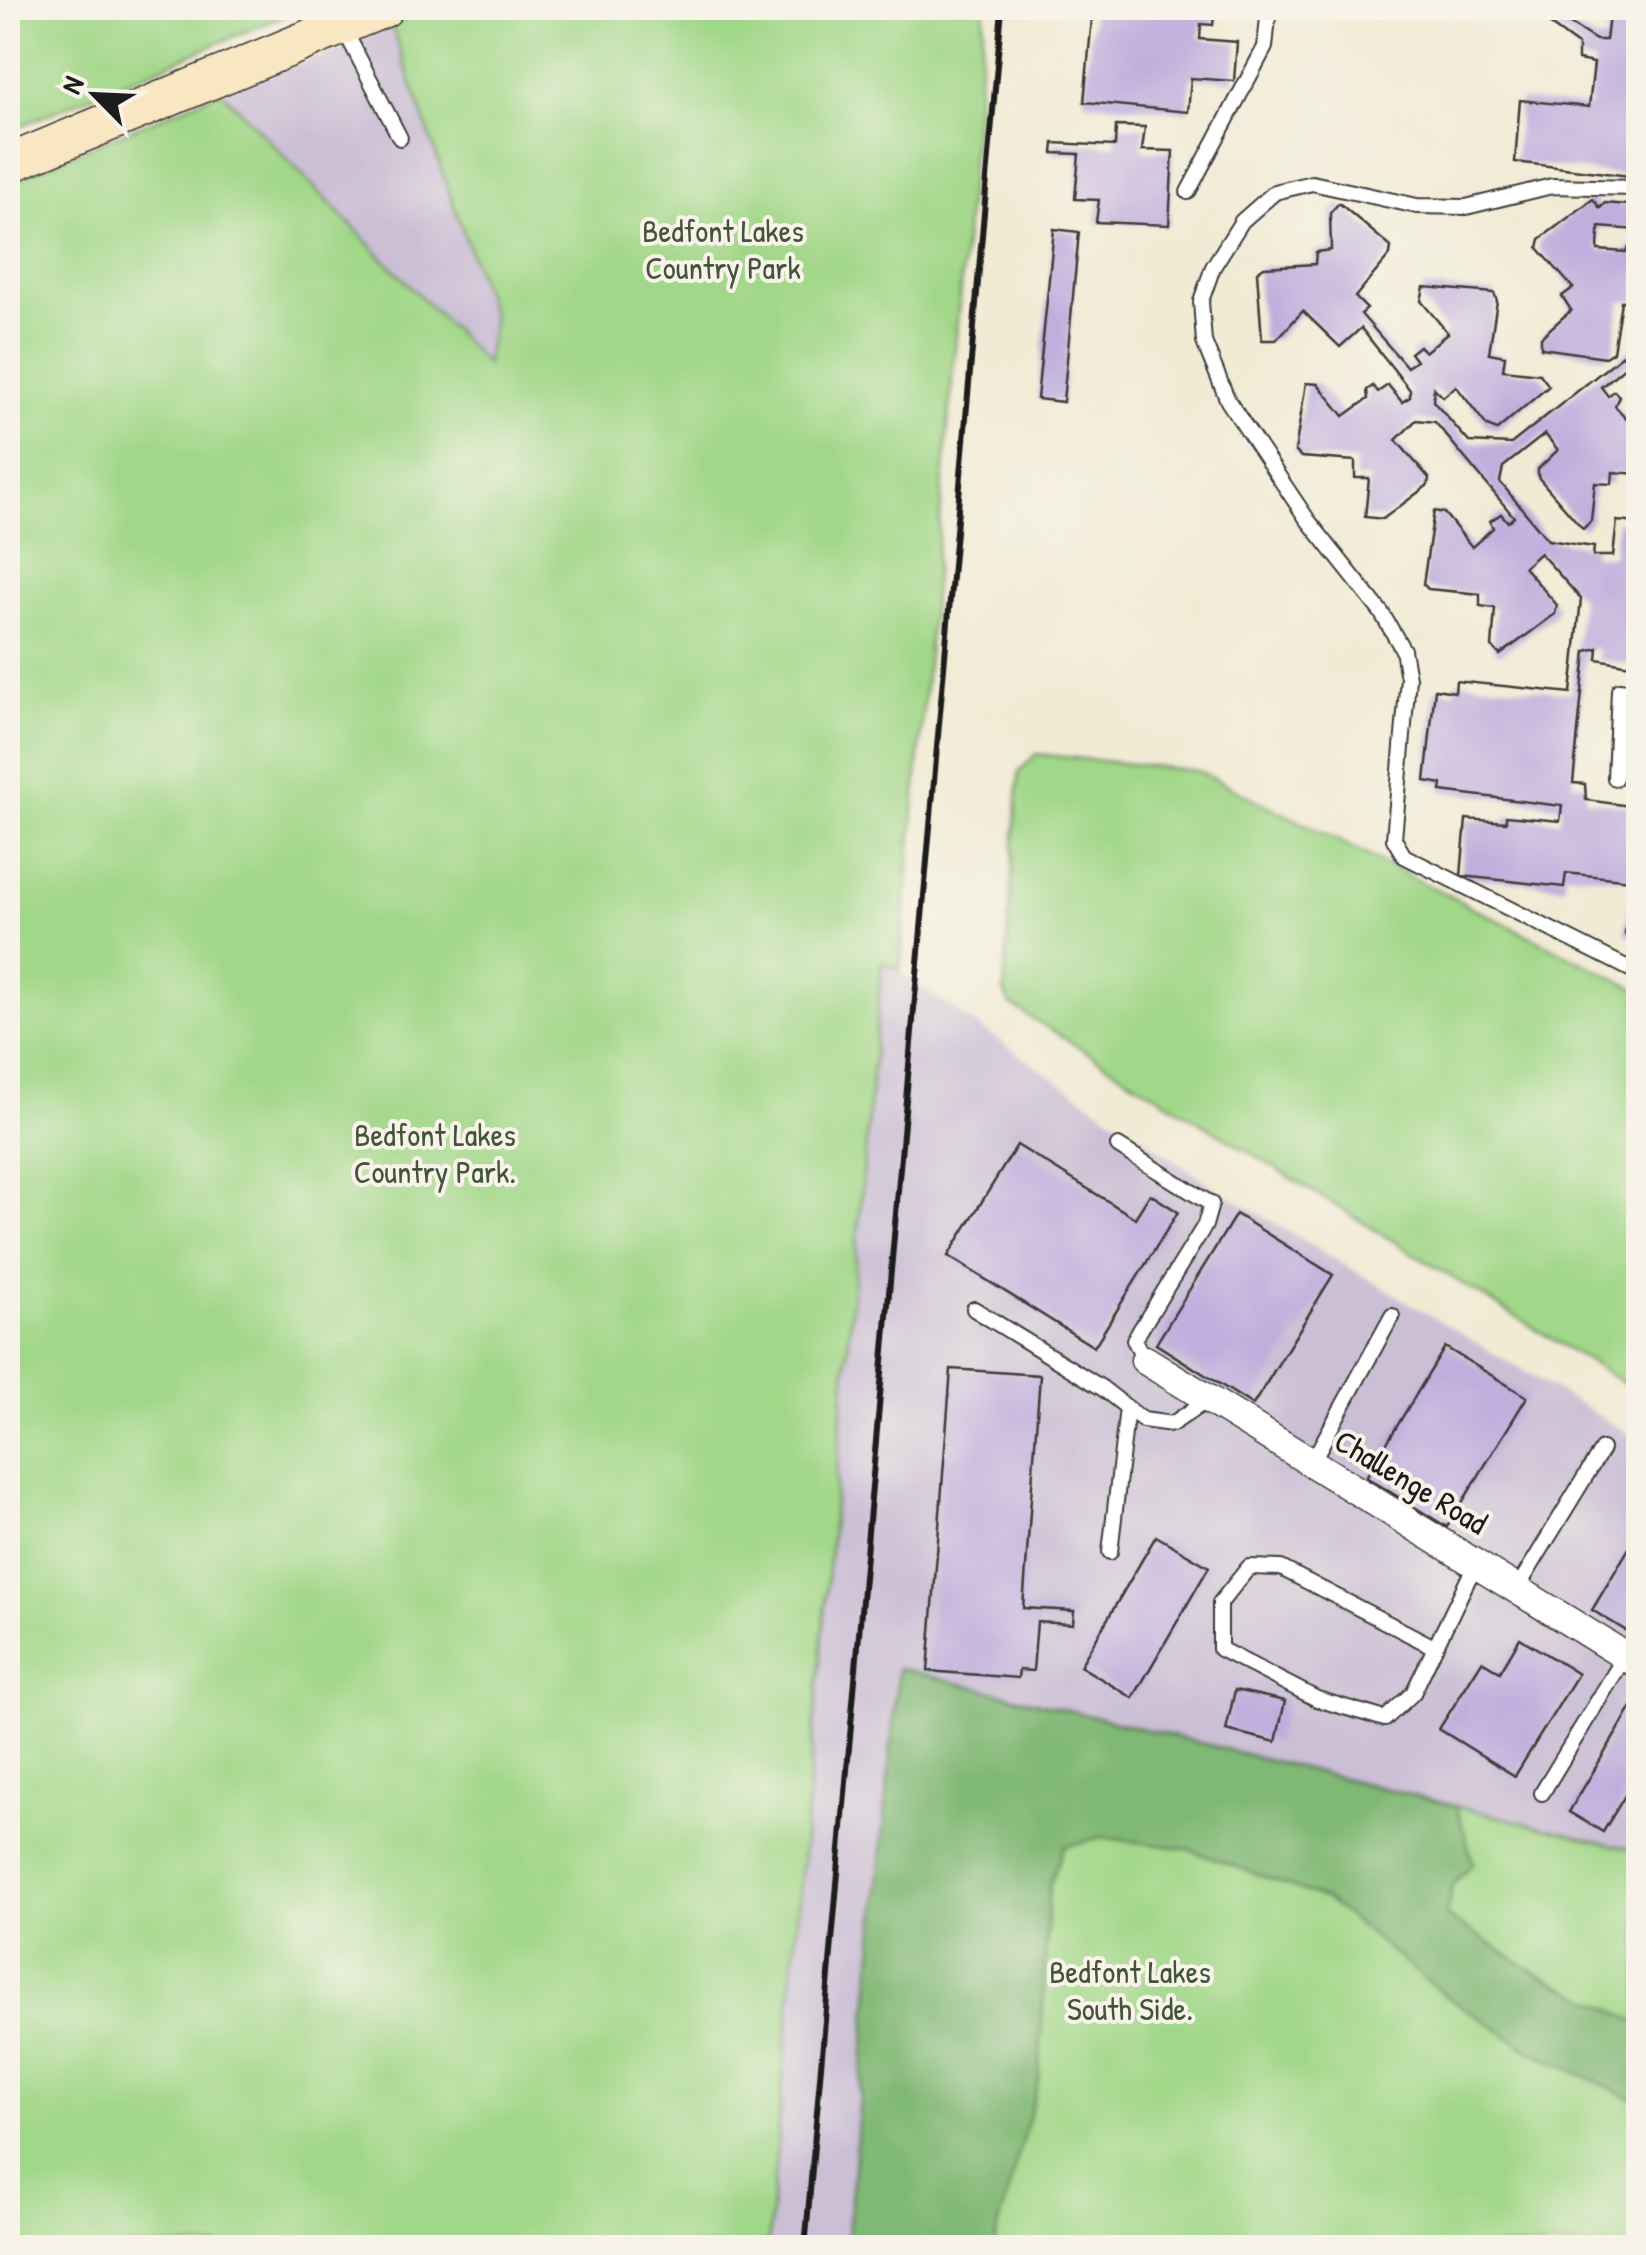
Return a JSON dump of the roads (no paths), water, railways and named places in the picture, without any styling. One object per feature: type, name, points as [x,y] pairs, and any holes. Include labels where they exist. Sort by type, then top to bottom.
[{"type":"street","points":[[8,164],[384,8]]},
{"type":"street","name":"Challenge Road","points":[[1145,1360],[1518,1586],[1632,1660]]},
{"type":"lane","points":[[1188,192],[1265,47],[1269,8]]},
{"type":"lane","points":[[342,26],[400,138]]},
{"type":"lane","points":[[1634,188],[1552,186],[1466,207],[1417,206],[1312,183],[1275,192],[1242,221],[1213,267],[1201,300],[1204,342],[1228,401],[1307,520],[1381,612],[1403,650],[1408,678],[1394,838],[1404,856],[1638,974]]},
{"type":"lane","points":[[1615,778],[1619,690],[1638,692]]},
{"type":"lane","points":[[1118,1146],[1210,1204],[1204,1225],[1134,1340],[1145,1360]]},
{"type":"lane","points":[[974,1309],[1143,1420],[1172,1424],[1209,1399]]},
{"type":"lane","points":[[1312,1462],[1392,1316]]},
{"type":"lane","points":[[1110,1552],[1127,1408]]},
{"type":"lane","points":[[1518,1586],[1602,1450]]},
{"type":"lane","points":[[1434,1647],[1281,1568],[1249,1567],[1220,1603],[1220,1649],[1317,1700],[1385,1719],[1413,1693],[1476,1562]]},
{"type":"lane","points":[[1542,1793],[1632,1660]]},
{"type":"railway","points":[[805,2248],[1002,8]]},
{"type":"park label","name":"Bedfont Lakes Country Park","points":[[723,250]]},
{"type":"park label","name":"Bedfont Lakes Country Park.","points":[[435,1154]]},
{"type":"park label","name":"Bedfont Lakes South Side.","points":[[1130,1990]]}]
